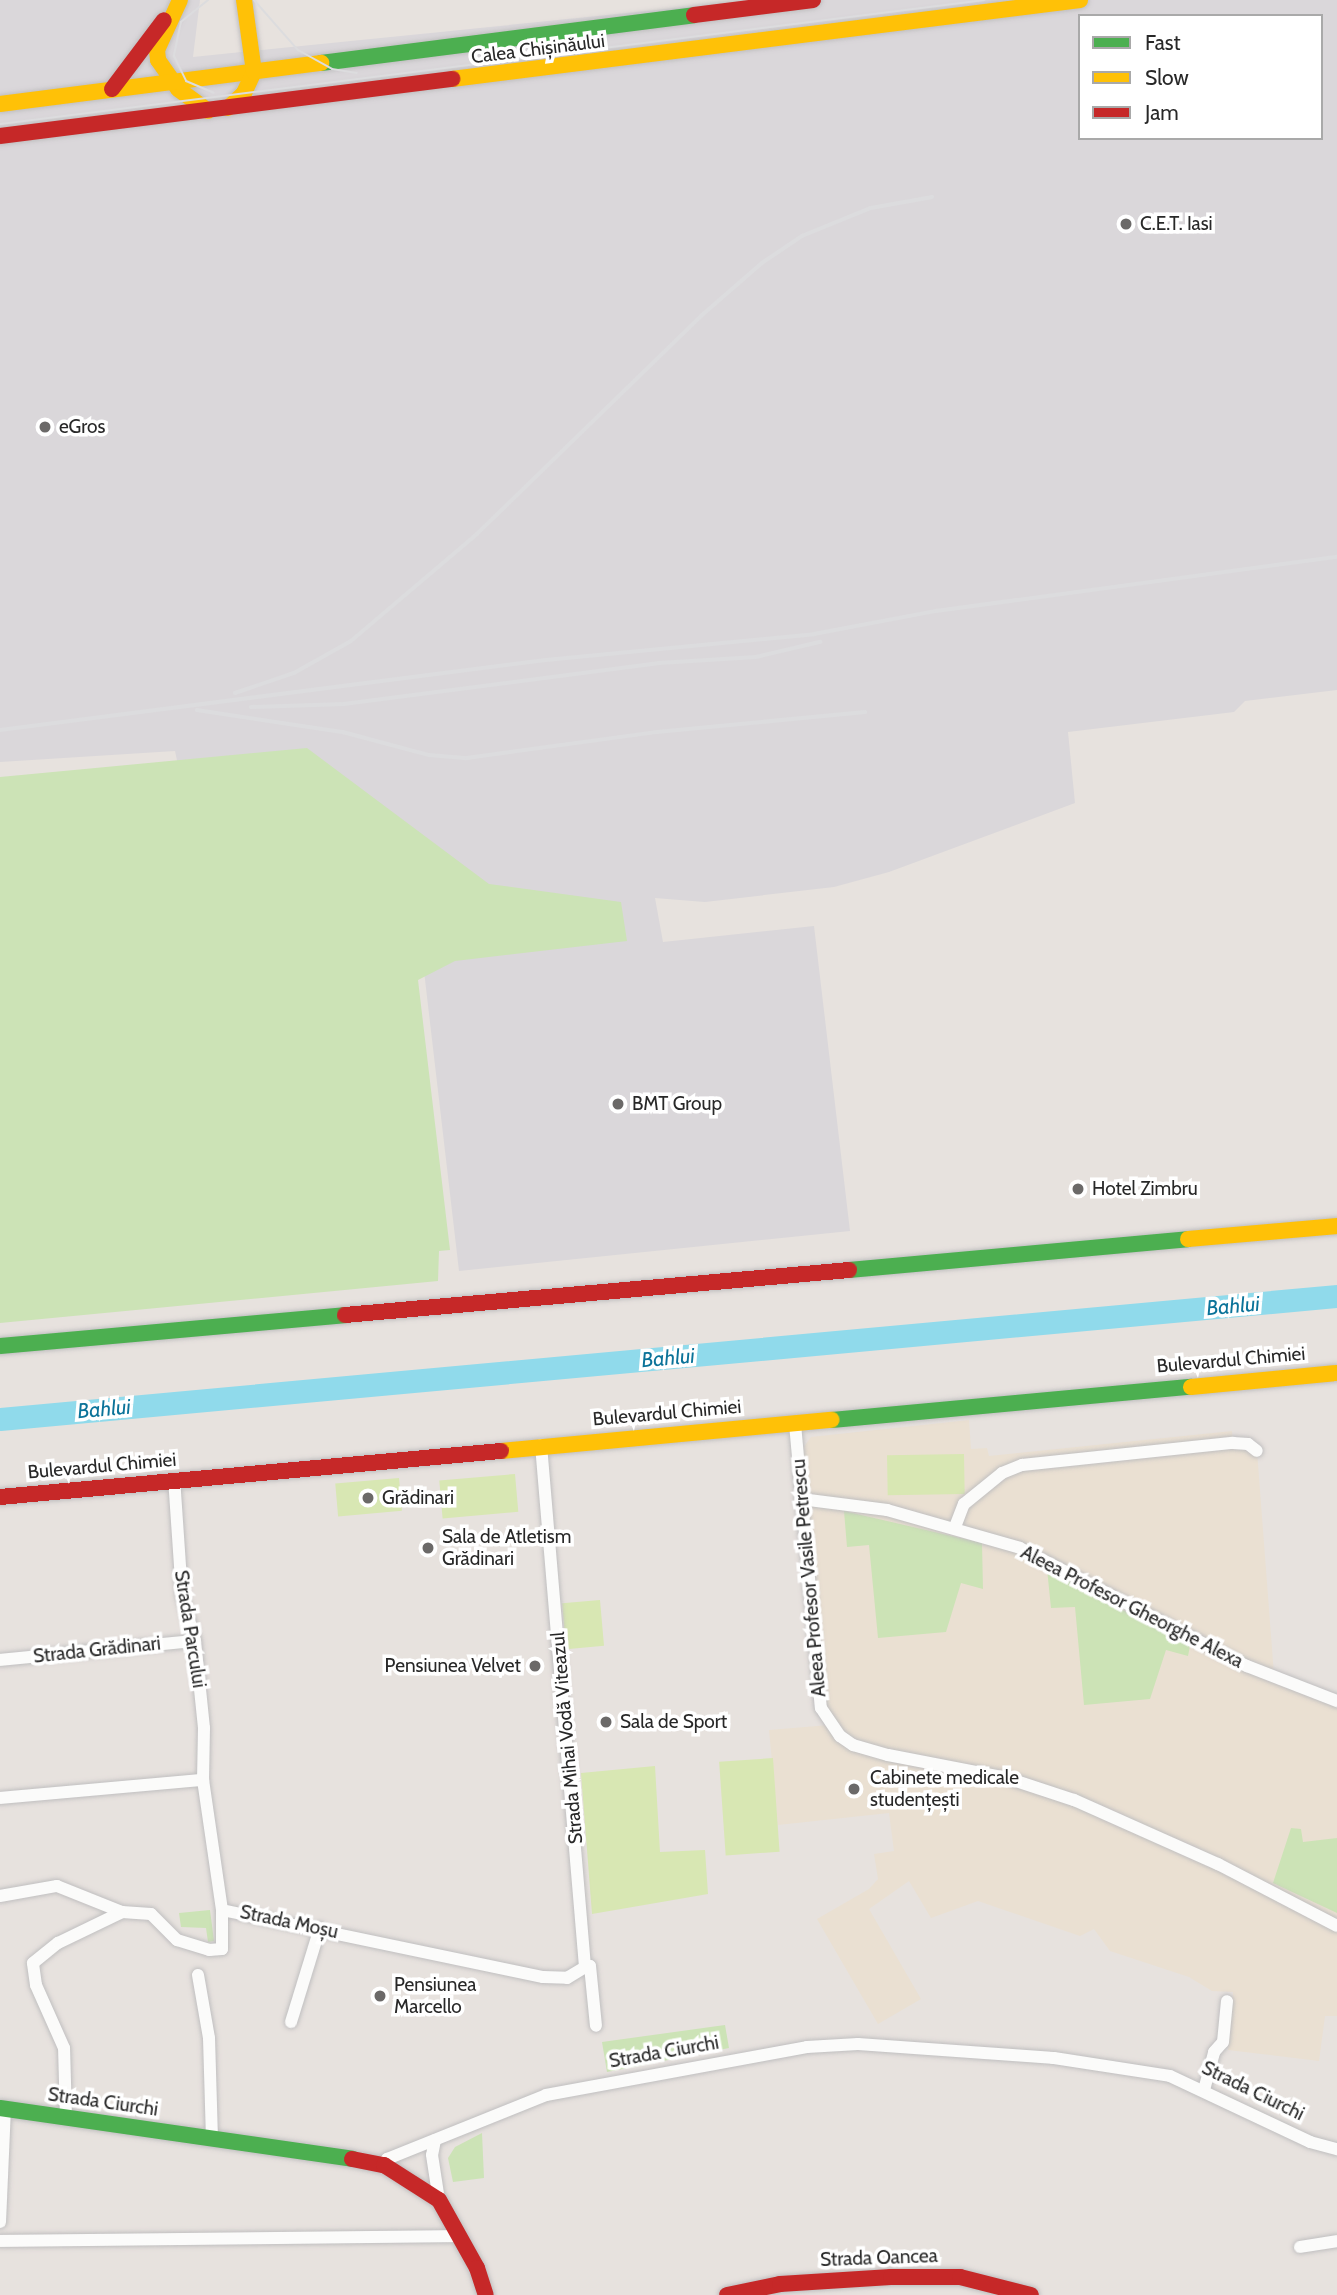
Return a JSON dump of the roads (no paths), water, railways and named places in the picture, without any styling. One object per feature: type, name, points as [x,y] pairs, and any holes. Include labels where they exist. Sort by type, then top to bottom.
[{"type":"main road","points":[[228,108],[244,93],[254,72],[244,0]]},
{"type":"main road","name":"Calea Chișinăului","points":[[0,104],[813,0]]},
{"type":"main road","name":"Calea Chișinăului","points":[[0,135],[1080,0]]},
{"type":"main road","points":[[177,5],[157,50],[171,83],[208,111]]},
{"type":"main road","points":[[112,89],[177,5]]},
{"type":"main road","points":[[0,1346],[1337,1226]]},
{"type":"main road","name":"Bulevardul Chimiei","points":[[0,1497],[541,1444],[795,1424],[1337,1373]]},
{"type":"main road","name":"Strada Ciurchi","points":[[3,2109],[212,2137],[384,2165]]},
{"type":"main road","points":[[384,2165],[439,2200],[460,2236],[486,2295]]},
{"type":"main road","name":"Strada Oancea","points":[[727,2295],[780,2284],[891,2277],[960,2277],[1031,2295]]},
{"type":"street","name":"Aleea Profesor Vasile Petrescu","points":[[795,1424],[821,1708],[841,1736],[853,1745],[888,1755],[1007,1778],[1074,1800],[1218,1864],[1337,1926]]},
{"type":"street","points":[[955,1527],[964,1504],[1002,1473],[1022,1465],[1233,1443],[1248,1444],[1257,1451]]},
{"type":"street","name":"Strada Mihai Vodă Viteazul","points":[[541,1444],[585,1967],[590,1966],[596,2026]]},
{"type":"street","name":"Strada Parcului","points":[[174,1479],[182,1595],[195,1641],[204,1728],[203,1780],[222,1910]]},
{"type":"street","name":"Aleea Profesor Gheorghe Alexa","points":[[801,1499],[846,1502],[955,1527],[1048,1560],[1247,1666],[1337,1701]]},
{"type":"street","name":"Strada Grădinari","points":[[0,1660],[195,1641]]},
{"type":"street","points":[[0,1798],[203,1780]]},
{"type":"street","name":"Strada Moșu","points":[[0,1896],[57,1886],[122,1912],[151,1914],[177,1940],[209,1950],[222,1949],[222,1910],[320,1928],[543,1977],[567,1978],[585,1967]]},
{"type":"street","points":[[66,2118],[64,2048],[36,1985],[33,1963],[58,1943],[122,1912]]},
{"type":"street","points":[[291,2022],[320,1928]]},
{"type":"street","points":[[198,1975],[209,2038],[212,2137]]},
{"type":"street","points":[[1205,2090],[1214,2052],[1223,2042],[1227,2001]]},
{"type":"street","name":"Strada Ciurchi","points":[[384,2165],[387,2159],[546,2095],[807,2047],[858,2044],[1054,2058],[1170,2076],[1205,2090],[1310,2142],[1337,2149]]},
{"type":"street","points":[[0,2222],[3,2109]]},
{"type":"street","points":[[435,2140],[432,2155],[439,2200]]},
{"type":"street","points":[[0,2241],[460,2236]]},
{"type":"street","points":[[1300,2247],[1337,2241]]},
{"type":"waterway","name":"Bahlui","points":[[0,1419],[1337,1296]]},
{"type":"tram line","points":[[208,0],[181,22],[174,56],[186,81],[214,93]]},
{"type":"tram line","points":[[254,0],[298,50],[332,69],[357,73]]},
{"type":"tram line","points":[[0,124],[984,0]]},
{"type":"railway","points":[[235,693],[294,673],[351,641],[477,534],[701,316],[762,263],[802,236],[871,208],[932,197]]},
{"type":"railway","points":[[0,730],[546,660],[814,634],[936,611],[1337,557]]},
{"type":"railway","points":[[251,707],[344,704],[659,663],[756,657],[820,642]]},
{"type":"railway","points":[[197,710],[343,732],[429,755],[467,758],[657,732],[865,712]]},
{"type":"place","name":"C.E.T. Iasi","points":[[1126,224]]},
{"type":"place","name":"eGros","points":[[45,427]]},
{"type":"place","name":"BMT Group","points":[[618,1104]]},
{"type":"place","name":"Hotel Zimbru","points":[[1078,1189]]},
{"type":"place","name":"Grădinari","points":[[368,1498]]},
{"type":"place","name":"Sala de Atletism Grădinari","points":[[428,1548]]},
{"type":"place","name":"Pensiunea Velvet","points":[[535,1666]]},
{"type":"place","name":"Sala de Sport","points":[[606,1722]]},
{"type":"place","name":"Cabinete medicale studențești","points":[[854,1789]]},
{"type":"place","name":"Pensiunea Marcello","points":[[380,1996]]}]
